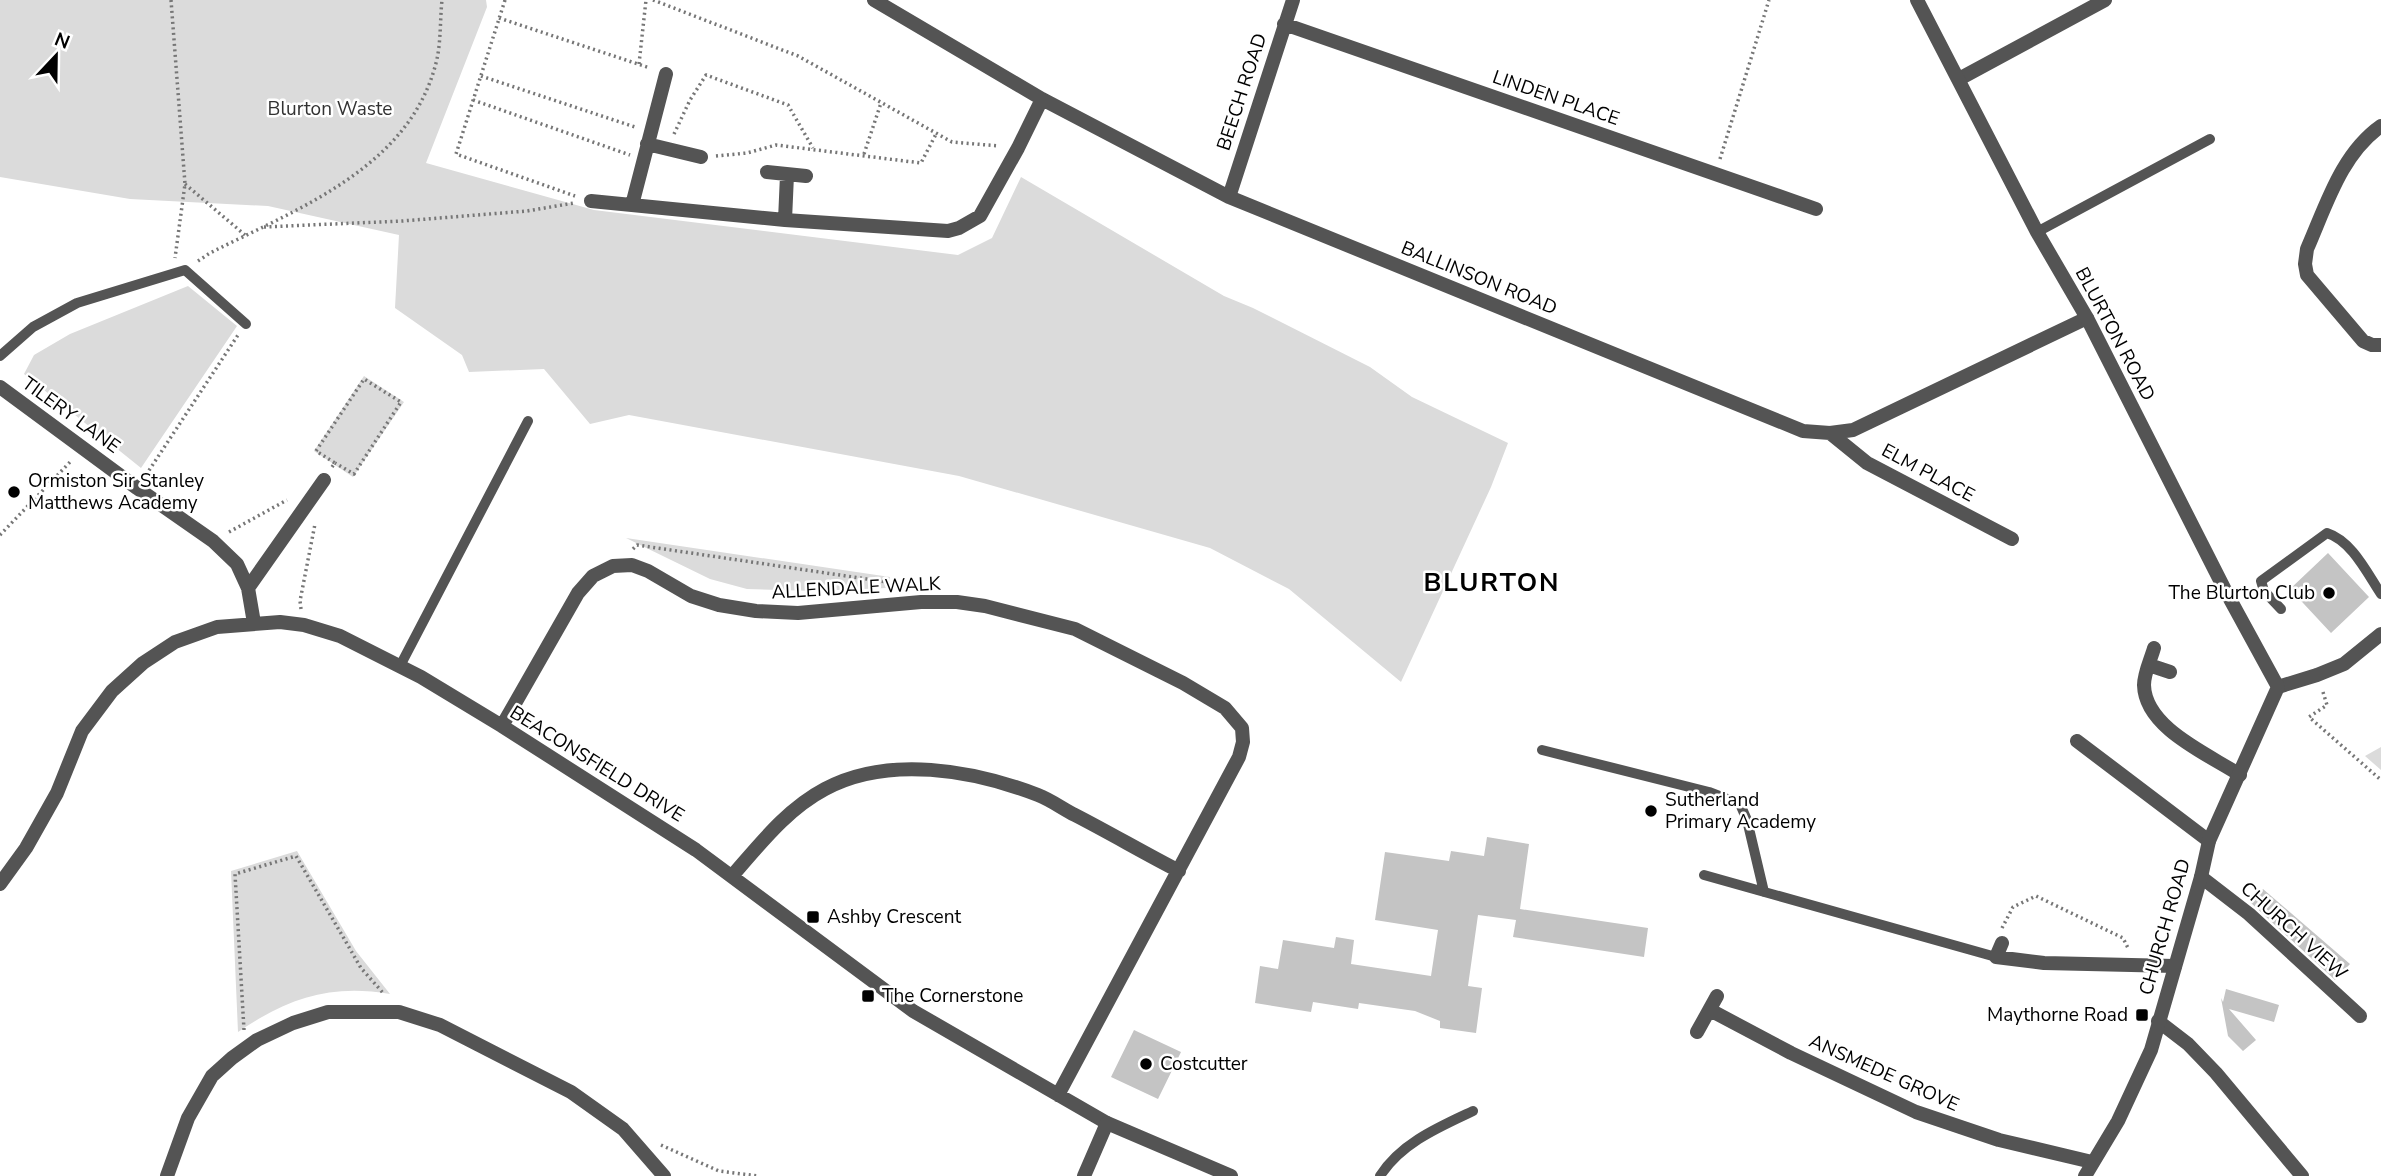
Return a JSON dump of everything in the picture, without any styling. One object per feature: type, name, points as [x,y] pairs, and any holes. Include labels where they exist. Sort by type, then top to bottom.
[{"type":"street","name":"BALLINSON ROAD","points":[[874,0],[1042,99],[1229,197],[1803,431],[1830,433],[1853,430],[2087,318]]},
{"type":"street","name":"BEECH ROAD","points":[[1229,197],[1293,0]]},
{"type":"street","name":"BLURTON ROAD","points":[[1917,0],[2037,232],[2087,318],[2225,590],[2278,687]]},
{"type":"street","points":[[1959,79],[2105,0]]},
{"type":"street","name":"LINDEN PLACE","points":[[1284,24],[1816,209]]},
{"type":"street","points":[[632,205],[666,74]]},
{"type":"street","points":[[591,201],[785,220],[948,231],[980,216],[1042,99]]},
{"type":"street","points":[[2381,126],[2365,138],[2353,153],[2307,250],[2305,264],[2307,275],[2363,341],[2381,345]]},
{"type":"street","points":[[649,138],[667,148],[701,157]]},
{"type":"street","points":[[767,172],[806,176]]},
{"type":"street","points":[[785,220],[787,175]]},
{"type":"street","name":"TILERY LANE","points":[[0,387],[213,541],[237,564],[248,588],[254,623]]},
{"type":"street","name":"ELM PLACE","points":[[1830,433],[1867,463],[2012,539]]},
{"type":"street","points":[[248,588],[324,480]]},
{"type":"street","name":"ALLENDALE WALK","points":[[613,566],[632,565],[648,571],[691,596],[719,605],[756,611],[798,613],[921,602],[957,602],[985,606],[1075,629],[1183,683],[1225,708],[1242,729],[1240,757],[1058,1095]]},
{"type":"street","points":[[502,726],[578,593],[593,576],[613,566]]},
{"type":"street","name":"BEACONSFIELD DRIVE","points":[[0,884],[26,848],[57,793],[82,732],[112,691],[143,663],[175,642],[217,627],[280,622],[304,625],[340,636],[400,666],[502,726],[685,842],[913,1011],[1107,1122],[1231,1176]]},
{"type":"street","points":[[2278,687],[2317,676],[2344,664],[2381,634]]},
{"type":"street","points":[[2154,648],[2144,683],[2147,703],[2158,720],[2175,734],[2240,775]]},
{"type":"street","points":[[2149,665],[2170,671]]},
{"type":"street","name":"CHURCH ROAD","points":[[2085,1176],[2118,1121],[2151,1050],[2209,841],[2278,687]]},
{"type":"street","points":[[2077,741],[2209,841]]},
{"type":"street","points":[[732,876],[784,818],[824,789],[850,778],[884,770],[919,769],[966,775],[1039,795],[1179,871]]},
{"type":"street","name":"CHURCH VIEW","points":[[2201,877],[2249,914],[2360,1016]]},
{"type":"street","points":[[2002,943],[1996,957],[2044,963],[2175,966]]},
{"type":"street","points":[[1697,1032],[1717,996]]},
{"type":"street","name":"ANSMEDE GROVE","points":[[1710,1010],[1791,1053],[1916,1112],[1999,1140],[2092,1162]]},
{"type":"street","points":[[167,1176],[187,1118],[212,1076],[257,1040],[293,1023],[328,1012],[398,1012],[440,1025],[571,1092],[623,1129],[664,1176]]},
{"type":"street","points":[[2158,1021],[2188,1044],[2216,1073],[2302,1176]]},
{"type":"street","points":[[1084,1176],[1107,1122]]},
{"type":"lane","points":[[2037,232],[2210,139]]},
{"type":"lane","points":[[0,356],[33,327],[77,303],[185,270],[246,324]]},
{"type":"lane","points":[[400,666],[528,421]]},
{"type":"lane","points":[[2281,609],[2264,592],[2261,580],[2327,533],[2338,537],[2347,546],[2381,594]]},
{"type":"lane","points":[[1542,750],[1709,792],[1740,804],[1747,820],[1763,892]]},
{"type":"lane","points":[[1704,875],[1996,957]]},
{"type":"lane","points":[[1380,1176],[1411,1144],[1473,1111]]},
{"type":"path","points":[[171,0],[185,184],[172,274]]},
{"type":"path","points":[[185,270],[210,253],[322,196],[354,176],[395,140],[417,110],[438,57],[442,0]]},
{"type":"path","points":[[505,0],[456,154],[591,201]]},
{"type":"path","points":[[639,64],[646,0]]},
{"type":"path","points":[[653,0],[798,56],[952,142],[1018,148]]},
{"type":"path","points":[[1716,174],[1769,0]]},
{"type":"path","points":[[499,18],[666,74]]},
{"type":"path","points":[[667,148],[690,100],[706,75],[788,105],[813,148]]},
{"type":"path","points":[[481,76],[649,138]]},
{"type":"path","points":[[473,100],[643,160]]},
{"type":"path","points":[[864,154],[881,103]]},
{"type":"path","points":[[701,157],[747,153],[776,145],[921,163],[936,134]]},
{"type":"path","points":[[185,184],[246,235]]},
{"type":"path","points":[[262,227],[402,221],[527,211],[591,201]]},
{"type":"path","points":[[137,488],[246,324]]},
{"type":"path","points":[[364,379],[401,402],[354,474],[335,463],[316,451],[364,379]]},
{"type":"path","points":[[0,535],[25,506],[85,448]]},
{"type":"path","points":[[324,480],[335,463]]},
{"type":"path","points":[[613,566],[637,545],[906,584],[919,589]]},
{"type":"path","points":[[2317,676],[2327,705],[2309,717],[2381,780]]},
{"type":"path","points":[[245,1048],[235,874],[296,856],[361,968],[398,1012]]},
{"type":"path","points":[[2002,943],[1999,933],[2013,907],[2036,896],[2123,938],[2137,966]]},
{"type":"path","points":[[659,1145],[719,1171],[758,1176]]},
{"type":"green space","name":"Blurton Waste","points":[[0,0],[486,0],[487,7],[426,163],[594,210],[958,255],[992,238],[1021,177],[1224,296],[1370,367],[1412,397],[1508,443],[1491,487],[1401,682],[1289,589],[1210,548],[959,476],[629,415],[590,424],[544,369],[469,372],[462,355],[395,308],[399,235],[268,206],[130,199],[0,177]]},
{"type":"green space","points":[[188,286],[237,326],[141,468],[24,374],[34,355],[70,334]]},
{"type":"green space","points":[[364,376],[404,402],[353,477],[314,451]]},
{"type":"green space","points":[[626,538],[890,577],[887,588],[815,591],[747,589],[710,579]]},
{"type":"green space","points":[[2381,747],[2381,770],[2365,756]]},
{"type":"green space","points":[[297,851],[356,951],[390,994],[348,991],[310,996],[274,1010],[238,1032],[231,871]]},
{"type":"building","name":"The Blurton Club","points":[[2328,553],[2369,597],[2331,633],[2290,589]]},
{"type":"building","points":[[1487,837],[1529,844],[1520,909],[1648,928],[1644,957],[1513,937],[1516,920],[1478,915],[1468,986],[1482,988],[1476,1033],[1440,1028],[1440,1021],[1415,1011],[1359,1003],[1358,1009],[1313,1002],[1311,1012],[1255,1003],[1260,966],[1278,969],[1283,940],[1334,948],[1336,937],[1354,940],[1351,964],[1431,976],[1438,930],[1375,920],[1385,852],[1449,861],[1451,851],[1484,856]]},
{"type":"building","points":[[2263,889],[2350,964],[2335,980],[2251,903]]},
{"type":"building","points":[[2226,989],[2279,1005],[2274,1022],[2229,1009],[2256,1040],[2243,1051],[2228,1036],[2221,998],[2223,1002]]},
{"type":"building","name":"Costcutter","points":[[1134,1030],[1181,1052],[1158,1099],[1111,1077]]},
{"type":"place","name":"Ormiston Sir Stanley Matthews Academy","points":[[14,492]]},
{"type":"place","name":"The Blurton Club","points":[[2329,593]]},
{"type":"place","name":"Sutherland Primary Academy","points":[[1651,811]]},
{"type":"place","name":"Ashby Crescent","points":[[813,917]]},
{"type":"place","name":"The Cornerstone","points":[[868,996]]},
{"type":"place","name":"Maythorne Road","points":[[2142,1015]]},
{"type":"place","name":"Costcutter","points":[[1146,1064]]},
{"type":"district","name":"BLURTON","points":[[1492,582]]}]
